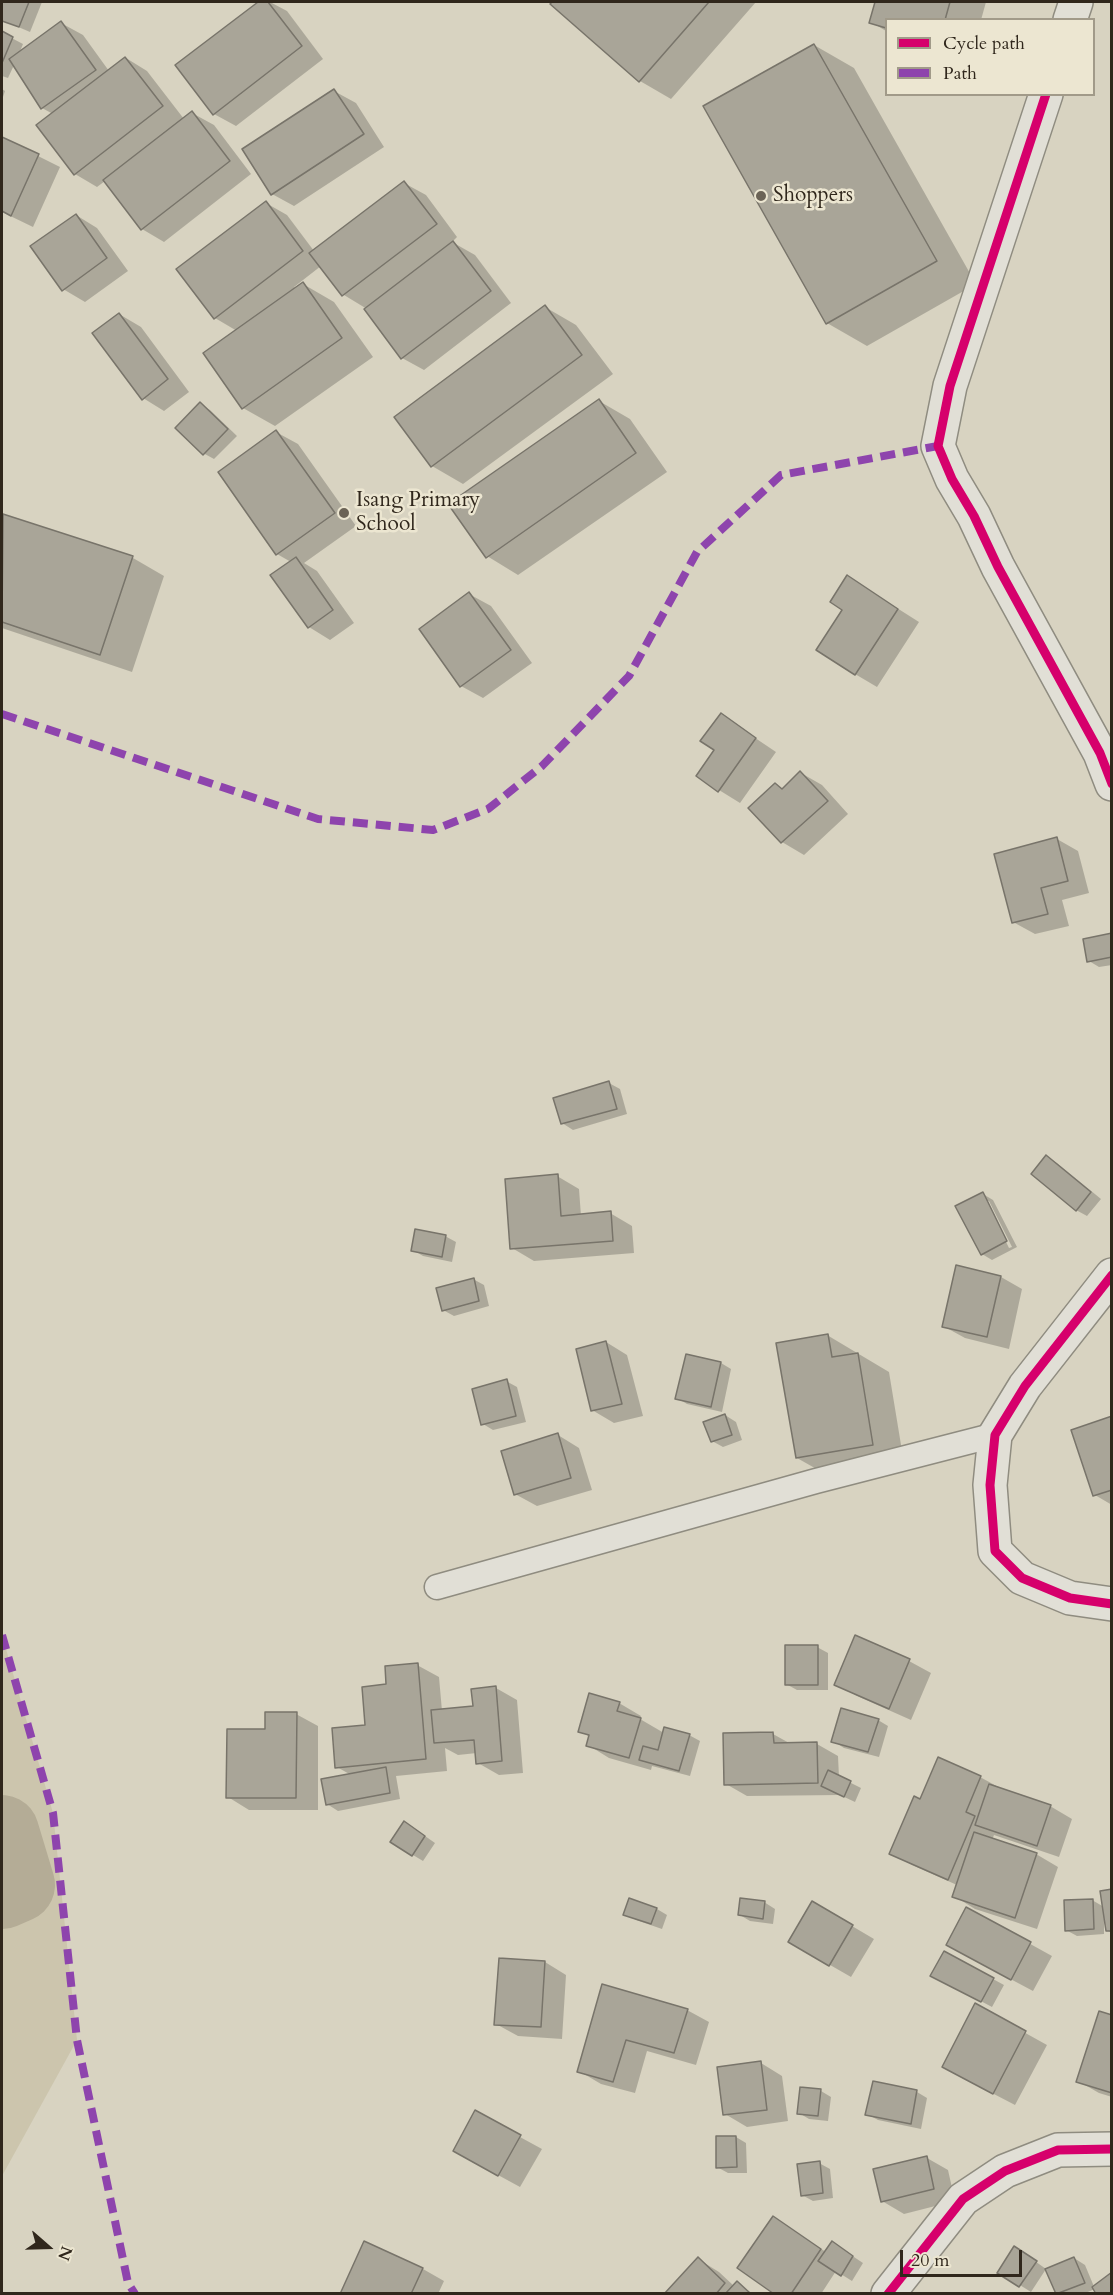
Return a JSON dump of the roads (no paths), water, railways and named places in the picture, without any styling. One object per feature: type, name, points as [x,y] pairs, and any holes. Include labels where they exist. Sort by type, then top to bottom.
[{"type":"street","points":[[1071,18],[1076,2]]},
{"type":"street","points":[[1045,96],[950,386],[938,446],[952,479],[974,516],[998,567],[1100,753],[1112,784]]},
{"type":"street","points":[[1112,1275],[1025,1386],[995,1435],[990,1485],[995,1551],[1022,1578],[1070,1598],[1112,1604]]},
{"type":"street","points":[[888,2294],[963,2199],[1005,2171],[1058,2150],[1112,2149]]},
{"type":"lane","points":[[437,1587],[804,1484],[995,1435]]},
{"type":"waterway","points":[[2,1832],[18,1885],[2,1892]]},
{"type":"place","name":"Shoppers","points":[[761,196]]},
{"type":"place","name":"Isang Primary School","points":[[344,513]]}]
